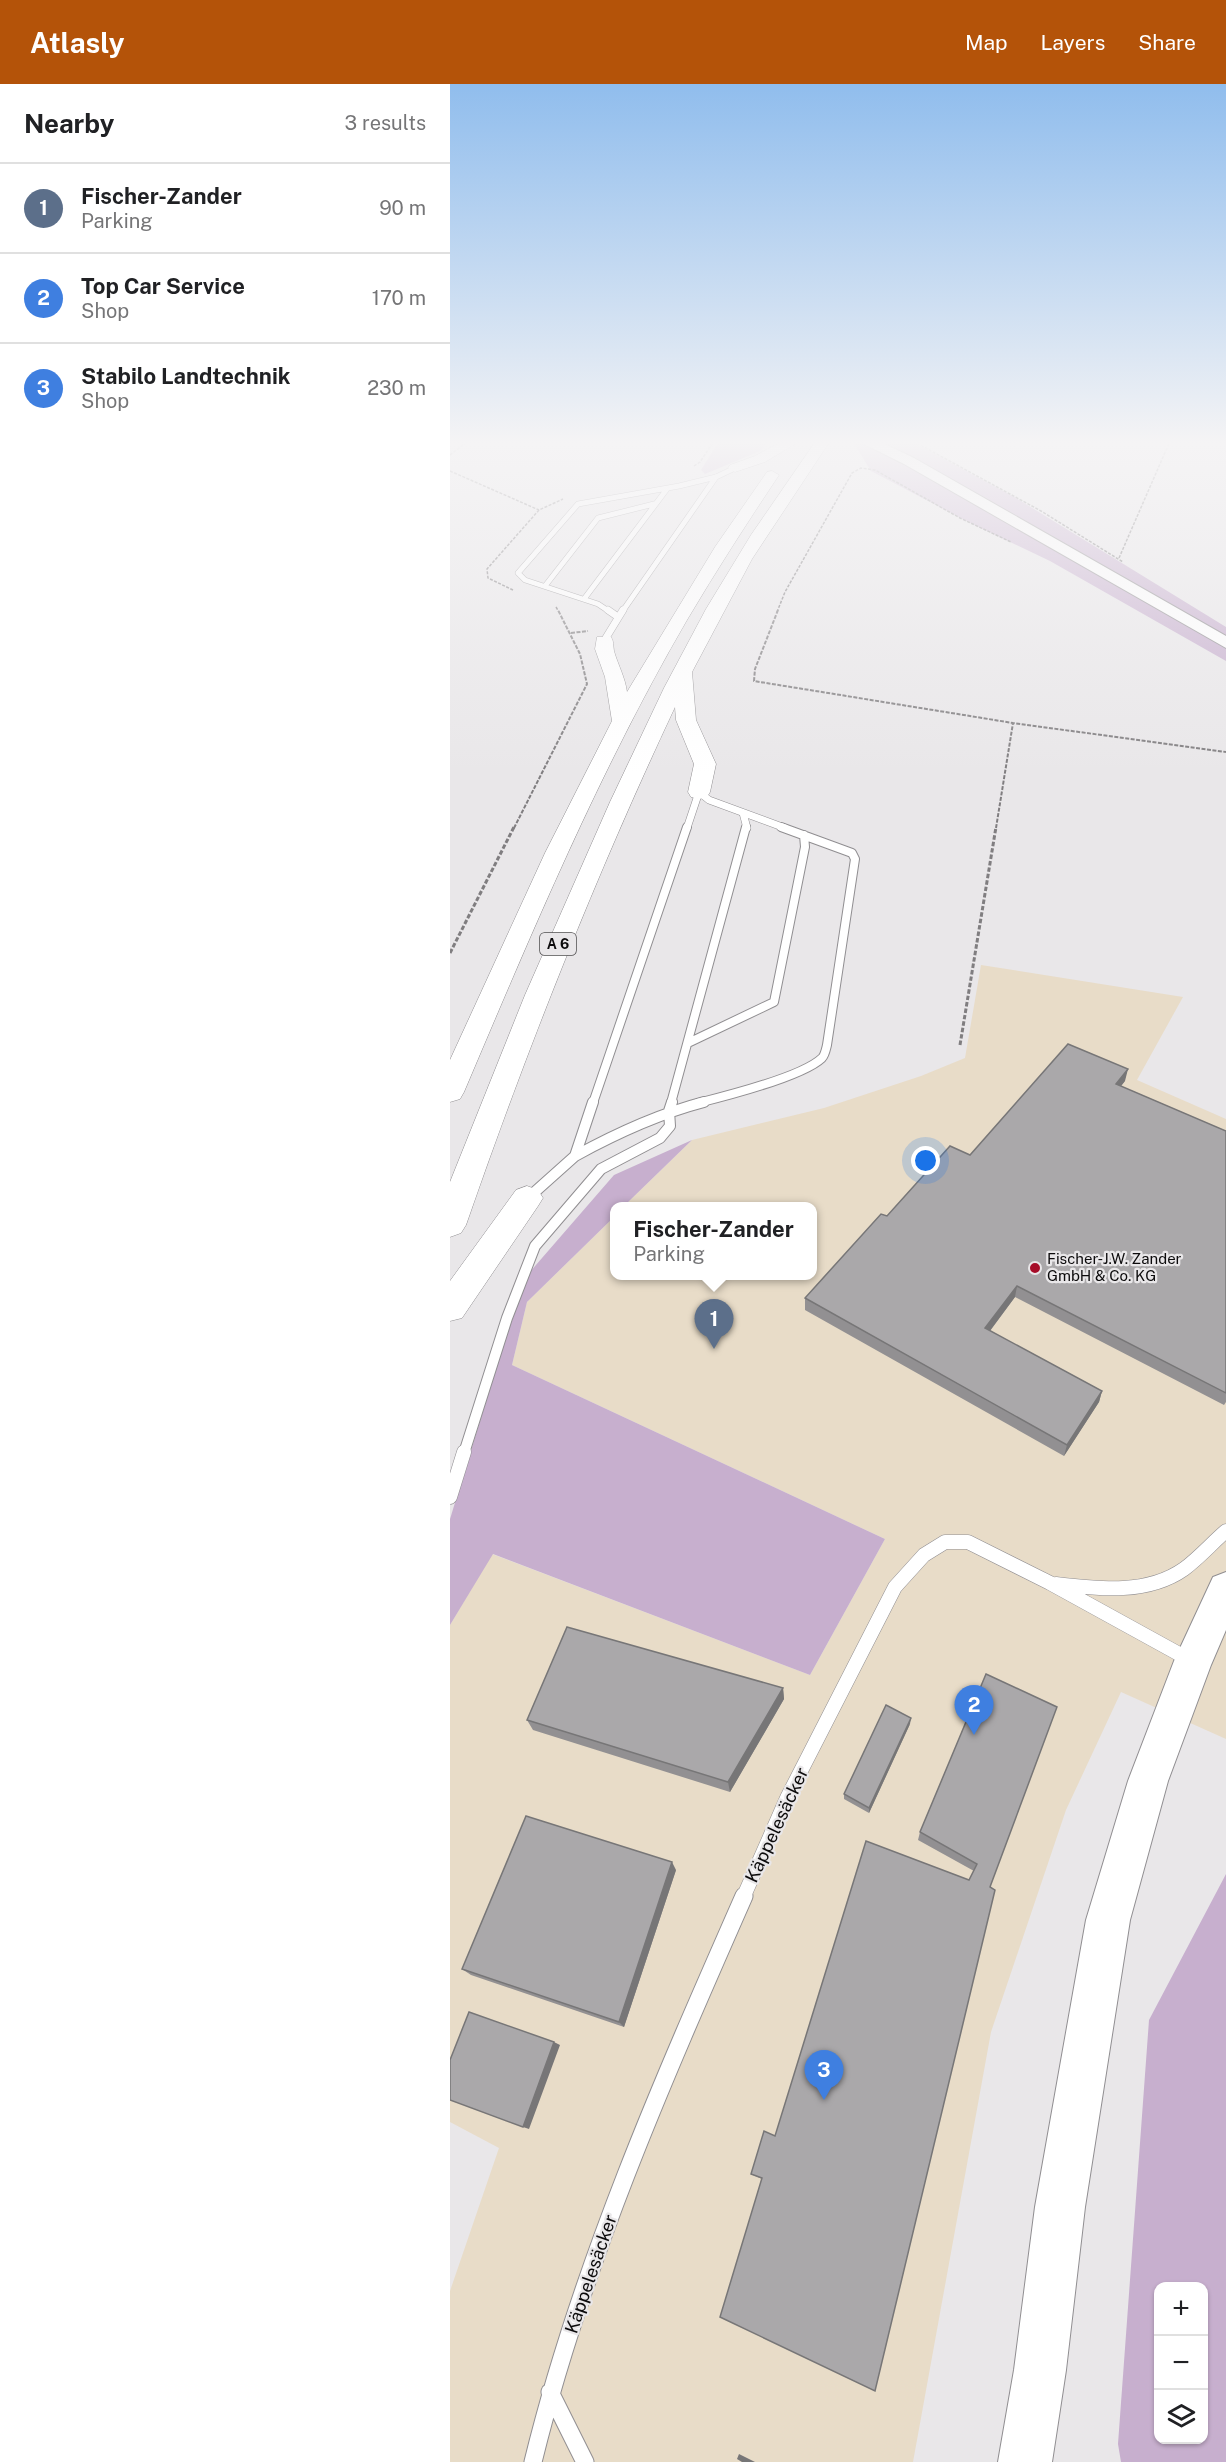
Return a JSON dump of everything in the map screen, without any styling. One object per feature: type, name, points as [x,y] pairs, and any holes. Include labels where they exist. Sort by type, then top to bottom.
[{"type":"highway","name":"A 6","points":[[450,1092],[574,814],[622,721],[722,552]]},
{"type":"highway","name":"A 6","points":[[450,1225],[553,956],[616,813],[703,631],[750,552]]},
{"type":"highway","points":[[604,641],[604,649],[615,677],[622,721]]},
{"type":"highway","points":[[684,670],[686,720],[705,764],[699,792]]},
{"type":"highway","points":[[450,1308],[527,1198]]},
{"type":"main road","points":[[1067,552],[1226,643]]},
{"type":"main road","points":[[1025,2462],[1040,2370],[1060,2207],[1108,1920],[1148,1781],[1193,1661],[1226,1589]]},
{"type":"lane","points":[[536,552],[518,573],[520,576],[609,609],[618,617]]},
{"type":"lane","points":[[545,586],[571,552]]},
{"type":"lane","points":[[584,599],[619,552]]},
{"type":"lane","points":[[604,641],[664,552]]},
{"type":"lane","points":[[527,1198],[575,1156],[639,1122],[669,1111],[744,1091],[802,1070],[823,1057],[827,1045],[855,859],[852,853],[709,800],[699,792],[575,1156]]},
{"type":"lane","points":[[450,1497],[507,1318],[535,1246],[601,1169],[660,1138],[670,1126],[669,1111],[747,829],[743,813]]},
{"type":"lane","points":[[688,1043],[774,1002],[805,847],[804,835]]},
{"type":"lane","points":[[1050,1583],[1108,1590],[1143,1586],[1176,1573],[1226,1531]]},
{"type":"lane","name":"Käppelesäcker","points":[[533,2462],[550,2392],[604,2232],[671,2061],[787,1798],[896,1587],[924,1555],[945,1542],[968,1542],[1050,1583],[1193,1661]]},
{"type":"lane","points":[[550,2392],[585,2462]]},
{"type":"path","points":[[502,552],[487,569],[486,575],[516,591]]},
{"type":"path","points":[[808,552],[785,592],[755,669],[754,681],[1013,723],[1226,752]]},
{"type":"path","points":[[1109,552],[1119,558],[1122,552]]},
{"type":"path","points":[[450,953],[587,684],[587,673],[571,633],[552,603]]},
{"type":"path","points":[[960,1045],[1013,723]]},
{"type":"shaded area","points":[[1031,552],[1104,552],[1226,627],[1226,661]]},
{"type":"shaded area","points":[[981,965],[1183,997],[1137,1080],[1226,1119],[1226,1739],[1121,1692],[1066,1810],[991,2032],[913,2462],[450,2462],[450,2291],[499,2148],[450,2122],[450,1625],[492,1554],[810,1675],[885,1539],[512,1365],[527,1302],[610,1221],[610,1280],[817,1280],[817,1202],[628,1202],[692,1140],[824,1108],[921,1076],[965,1058]]},
{"type":"shaded area","points":[[692,1140],[628,1202],[610,1202],[610,1221],[527,1302],[512,1365],[885,1539],[810,1675],[493,1554],[450,1625],[450,1519],[503,1346],[529,1273],[614,1175]]},
{"type":"shaded area","points":[[1226,1874],[1226,2462],[1121,2462],[1118,2444],[1149,2020]]},
{"type":"building","name":"Fischer-J.W. Zander GmbH & Co. KG","points":[[1068,1044],[1128,1069],[1116,1084],[1226,1131],[1226,1393],[1017,1286],[985,1328],[1102,1391],[1067,1445],[805,1298],[881,1214],[887,1216],[950,1146],[970,1155]]},
{"type":"building","points":[[567,1627],[783,1688],[728,1782],[527,1720]]},
{"type":"building","points":[[986,1674],[1057,1707],[990,1887],[995,1890],[875,2391],[720,2317],[762,2178],[751,2174],[764,2131],[775,2136],[866,1841],[969,1880],[977,1864],[920,1832]]},
{"type":"building","points":[[886,1705],[911,1718],[869,1808],[844,1794]]},
{"type":"building","points":[[526,1816],[672,1862],[619,2022],[462,1969]]},
{"type":"building","points":[[469,2012],[554,2042],[523,2127],[450,2100],[450,2060]]},
{"type":"place","name":"Fischer-J.W. Zander GmbH & Co. KG","points":[[1035,1268]]},
{"type":"place","name":"Fischer-Zander","points":[[714,1349]]},
{"type":"place","name":"Top Car Service","points":[[974,1735]]},
{"type":"place","name":"Stabilo Landtechnik","points":[[824,2100]]}]
